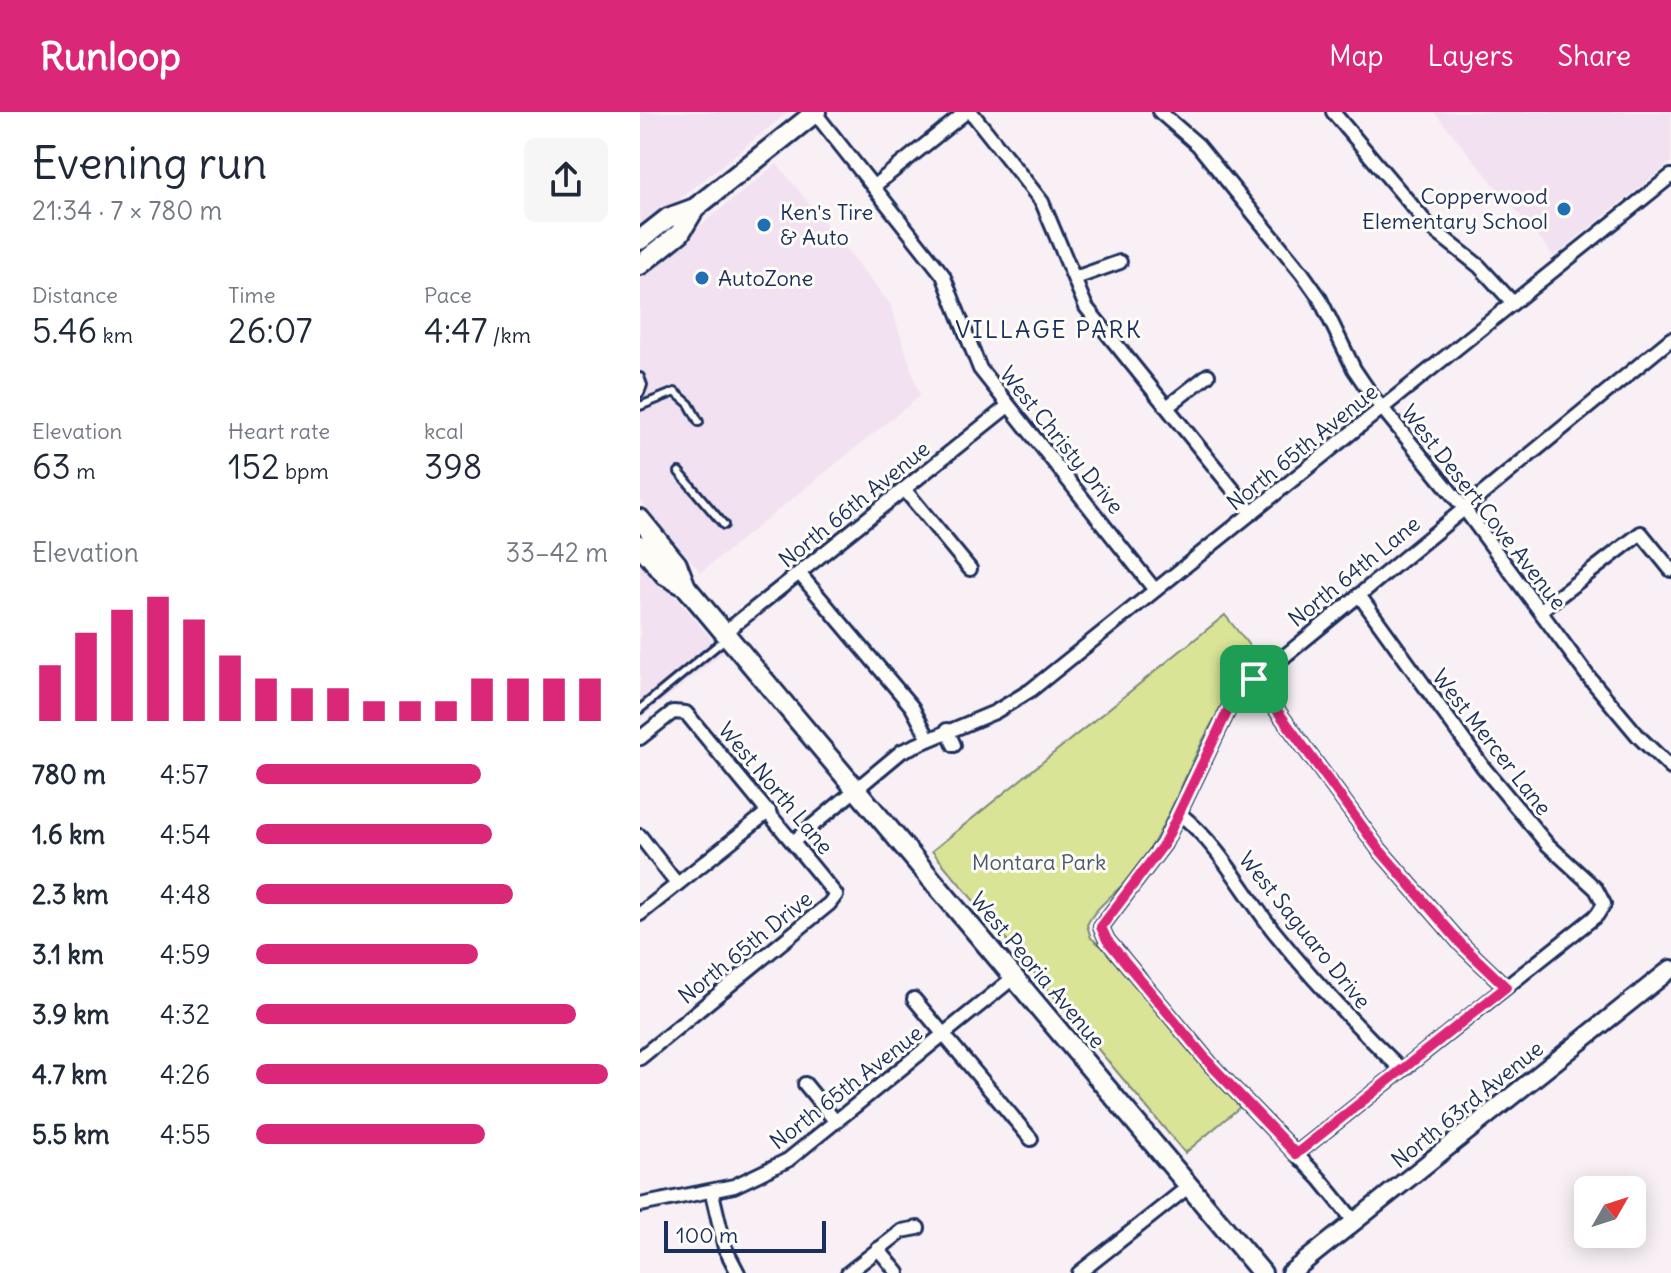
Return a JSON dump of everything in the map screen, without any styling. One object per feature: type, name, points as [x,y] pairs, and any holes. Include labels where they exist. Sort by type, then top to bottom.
[{"type":"main road","points":[[640,240],[668,218],[695,208],[815,112]]},
{"type":"main road","points":[[640,265],[680,233],[695,208]]},
{"type":"main road","name":"West Peoria Avenue","points":[[640,519],[677,564],[686,587],[1262,1273]]},
{"type":"main road","name":"West Peoria Avenue","points":[[640,545],[665,575],[686,587]]},
{"type":"street","name":"West Christy Drive","points":[[815,112],[943,275],[972,358],[1155,590]]},
{"type":"street","points":[[874,186],[969,112],[1042,202],[1086,307],[1252,513]]},
{"type":"street","name":"West Desert Cove Avenue","points":[[1160,112],[1198,145],[1311,284],[1354,369],[1382,408],[1463,507],[1587,675],[1671,768]]},
{"type":"street","points":[[1333,112],[1430,227],[1479,266],[1513,303]]},
{"type":"street","name":"North 65th Avenue","points":[[794,841],[902,751],[928,737],[1013,703],[1671,176]]},
{"type":"street","points":[[1075,278],[1120,262]]},
{"type":"street","name":"North 64th Lane","points":[[1296,1154],[1212,1066],[1107,940],[1101,927],[1144,874],[1180,814],[1230,706],[1254,679],[1463,507],[1669,346]]},
{"type":"street","points":[[1167,407],[1208,375]]},
{"type":"street","name":"North 66th Avenue","points":[[726,635],[1008,406]]},
{"type":"street","points":[[904,489],[970,569]]},
{"type":"street","points":[[1541,610],[1641,533],[1671,570]]},
{"type":"street","points":[[799,573],[912,707],[928,737]]},
{"type":"street","name":"West Mercer Lane","points":[[1359,595],[1483,767],[1547,844],[1596,889],[1604,904],[1597,915],[1506,987]]},
{"type":"street","points":[[1254,679],[1378,848],[1462,945],[1506,987],[1296,1154],[1354,1221]]},
{"type":"street","name":"West North Lane","points":[[640,738],[673,712],[681,711],[692,718],[836,895]]},
{"type":"street","points":[[947,730],[954,745]]},
{"type":"street","points":[[640,914],[769,811]]},
{"type":"street","name":"West Saguaro Drive","points":[[1180,814],[1206,837],[1309,973],[1402,1070]]},
{"type":"street","points":[[640,836],[677,884]]},
{"type":"street","name":"North 65th Drive","points":[[640,1058],[829,904],[836,895]]},
{"type":"street","name":"North 63rd Avenue","points":[[1290,1273],[1671,969]]},
{"type":"street","name":"North 65th Avenue","points":[[640,1205],[712,1193],[756,1178],[788,1160],[1013,978]]},
{"type":"street","points":[[914,999],[1031,1139]]},
{"type":"street","points":[[805,1084],[836,1122]]},
{"type":"street","points":[[1079,1273],[1188,1187]]},
{"type":"street","points":[[712,1193],[725,1248],[738,1273]]},
{"type":"street","points":[[848,1273],[902,1231],[918,1228]]},
{"type":"street","points":[[878,1249],[898,1273]]},
{"type":"lane","points":[[640,377],[640,393]]},
{"type":"lane","points":[[640,406],[675,392],[689,404],[699,422]]},
{"type":"lane","points":[[679,472],[724,525]]},
{"type":"lane","points":[[640,709],[726,635]]},
{"type":"shaded area","points":[[640,112],[788,112],[640,231]]},
{"type":"shaded area","name":"Copperwood Elementary School","points":[[1434,112],[1671,112],[1671,162],[1554,256]]},
{"type":"shaded area","points":[[777,164],[890,304],[920,396],[701,572],[640,500],[640,274]]},
{"type":"shaded area","points":[[640,554],[723,653],[640,719]]},
{"type":"green space","name":"Montara Park","points":[[1225,615],[1262,662],[1240,683],[1221,708],[1167,818],[1135,871],[1096,911],[1087,925],[1091,938],[1105,949],[1240,1107],[1185,1153],[932,851]]},
{"type":"place","name":"Copperwood Elementary School","points":[[1564,209]]},
{"type":"place","name":"Ken's Tire & Auto","points":[[764,225]]},
{"type":"place","name":"AutoZone","points":[[702,278]]},
{"type":"district","name":"VILLAGE PARK","points":[[1049,329]]},
{"type":"route","points":[[1254,679],[1378,848],[1462,945],[1506,987],[1296,1154],[1212,1066],[1107,940],[1101,927],[1164,844],[1230,706],[1254,679]]}]
